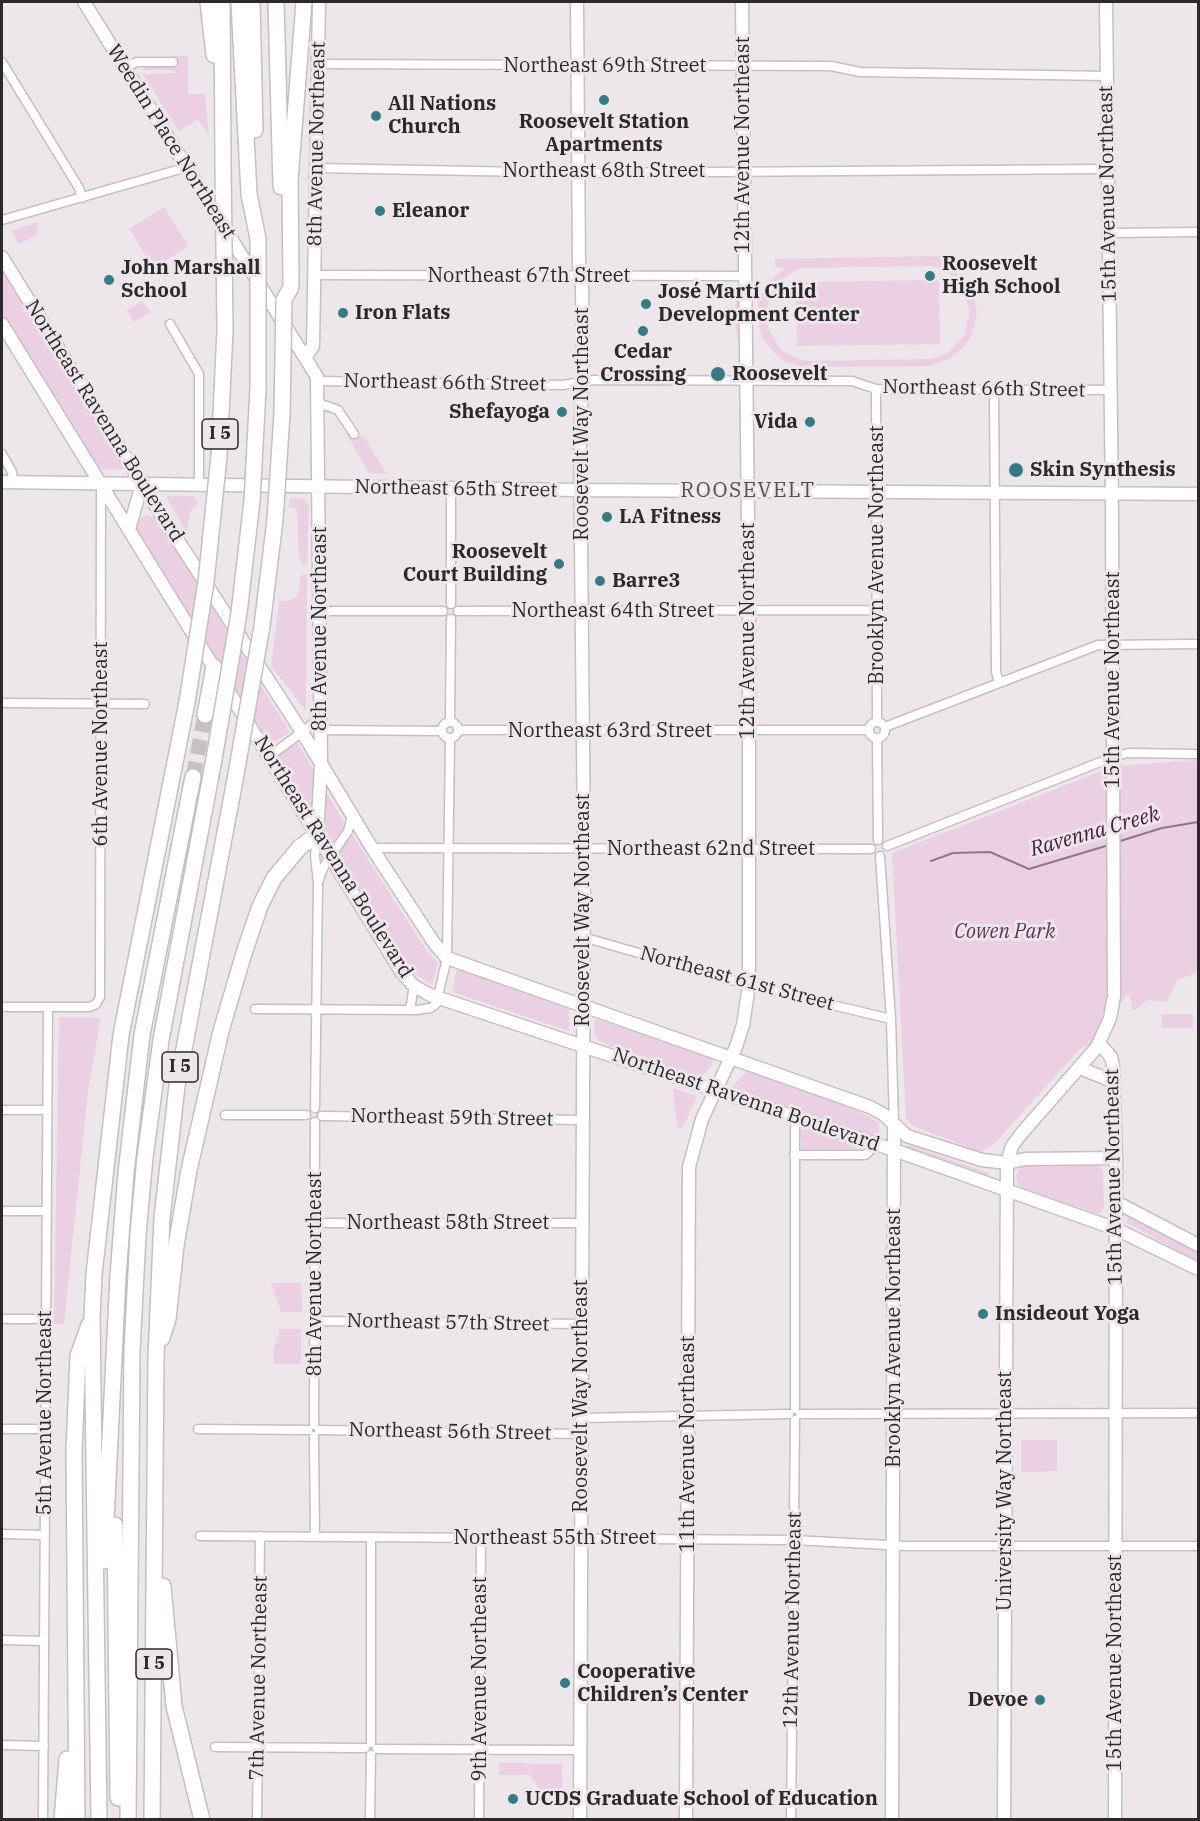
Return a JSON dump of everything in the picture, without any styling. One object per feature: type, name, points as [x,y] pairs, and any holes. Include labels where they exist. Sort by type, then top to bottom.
[{"type":"highway","points":[[208,2],[222,145]]},
{"type":"highway","name":"I 5","points":[[99,1820],[92,1317],[106,1154],[121,1035],[186,702],[207,571],[219,446],[225,288],[222,2]]},
{"type":"highway","points":[[239,2],[249,194],[258,239]]},
{"type":"highway","points":[[128,1820],[132,1351],[138,1234],[160,1050],[238,622],[252,501],[259,361],[258,207],[252,2]]},
{"type":"highway","name":"I 5","points":[[152,1820],[156,1358],[161,1229],[171,1130],[187,1030],[256,668],[274,531],[282,414],[287,252],[276,2]]},
{"type":"highway","points":[[287,252],[290,180],[304,2]]},
{"type":"highway","points":[[205,715],[214,667]]},
{"type":"highway","points":[[95,1598],[103,1572],[120,1240],[142,1035],[193,777]]},
{"type":"highway","points":[[156,1358],[168,1320],[176,1246],[189,1170],[221,1031],[244,953],[260,906],[274,878],[300,847],[317,835]]},
{"type":"highway","points":[[77,1820],[74,1450],[78,1356],[92,1317]]},
{"type":"highway","points":[[113,1402],[116,1422],[118,1783],[122,1820]]},
{"type":"highway","points":[[156,1509],[174,1706],[202,1820]]},
{"type":"highway","points":[[62,1820],[74,1624]]},
{"type":"main road","name":"Weedin Place Northeast","points":[[84,2],[306,356],[316,377]]},
{"type":"main road","name":"8th Avenue Northeast","points":[[306,356],[312,349],[313,322],[319,2]]},
{"type":"main road","name":"Roosevelt Way Northeast","points":[[577,2],[582,382],[584,848],[580,1820]]},
{"type":"main road","name":"12th Avenue Northeast","points":[[724,1076],[743,1025],[749,985],[749,611],[741,2]]},
{"type":"main road","name":"15th Avenue Northeast","points":[[1106,2],[1112,495],[1114,980],[1112,1012],[1099,1043],[1111,1057],[1116,1158],[1115,1820]]},
{"type":"main road","name":"Northeast Ravenna Boulevard","points":[[2,257],[162,516],[302,732],[372,848],[434,943],[447,957],[870,1107],[894,1124],[903,1134],[982,1160],[1007,1163],[1025,1159],[1116,1158]]},
{"type":"main road","points":[[296,341],[308,333],[313,322]]},
{"type":"main road","name":"Northeast Ravenna Boulevard","points":[[2,324],[101,484],[130,523],[214,667],[317,835],[402,973],[414,986],[439,997],[894,1150],[1116,1228],[1198,1269]]},
{"type":"main road","name":"8th Avenue Northeast","points":[[316,377],[321,713],[317,835]]},
{"type":"main road","name":"Northeast 65th Street","points":[[7,482],[581,490],[1198,494]]},
{"type":"main road","points":[[130,523],[142,484]]},
{"type":"main road","points":[[130,523],[146,510],[162,516]]},
{"type":"main road","points":[[1007,1163],[1012,1146],[1021,1134],[1080,1068],[1099,1043]]},
{"type":"main road","points":[[1080,1068],[1114,1082]]},
{"type":"main road","name":"11th Avenue Northeast","points":[[686,1820],[688,1167],[702,1119],[724,1076]]},
{"type":"main road","name":"Brooklyn Avenue Northeast","points":[[892,1820],[894,1124]]},
{"type":"main road","name":"University Way Northeast","points":[[1004,1820],[1007,1163]]},
{"type":"main road","points":[[1116,1202],[1198,1245]]},
{"type":"street","points":[[2,62],[79,188],[82,198]]},
{"type":"street","points":[[125,68],[136,62],[173,62]]},
{"type":"street","name":"Northeast 69th Street","points":[[318,64],[579,67],[831,66],[861,72],[1107,76]]},
{"type":"street","points":[[2,220],[177,170],[186,165]]},
{"type":"street","name":"Northeast 68th Street","points":[[317,168],[579,173],[1108,169]]},
{"type":"street","points":[[1109,233],[1198,232]]},
{"type":"street","name":"Northeast 67th Street","points":[[314,275],[744,276]]},
{"type":"street","points":[[170,324],[199,374],[199,484]]},
{"type":"street","name":"Northeast 66th Street","points":[[316,377],[563,385],[582,382],[852,381],[876,389],[1111,390]]},
{"type":"street","name":"Brooklyn Avenue Northeast","points":[[876,389],[876,610],[881,724]]},
{"type":"street","points":[[994,389],[996,672],[999,682]]},
{"type":"street","points":[[318,404],[338,410],[354,434]]},
{"type":"street","points":[[2,454],[12,472],[7,482]]},
{"type":"street","name":"6th Avenue Northeast","points":[[48,1007],[90,1007],[96,1004],[100,997],[101,484]]},
{"type":"street","points":[[451,488],[451,604]]},
{"type":"street","points":[[443,611],[445,606],[451,604],[456,606],[458,611],[451,619],[450,722]]},
{"type":"street","name":"Northeast 64th Street","points":[[458,611],[876,610]]},
{"type":"street","points":[[320,611],[443,611]]},
{"type":"street","points":[[443,611],[446,617],[451,619]]},
{"type":"street","points":[[881,724],[884,735],[878,738],[872,736],[869,730],[872,724],[881,724],[1098,645],[1198,644]]},
{"type":"street","points":[[2,703],[146,704]]},
{"type":"street","points":[[270,756],[302,732],[321,713]]},
{"type":"street","points":[[442,731],[445,724],[450,722],[457,725],[459,730],[456,737],[450,739]]},
{"type":"street","points":[[321,730],[442,731]]},
{"type":"street","name":"Northeast 63rd Street","points":[[459,730],[869,730]]},
{"type":"street","points":[[442,731],[450,739]]},
{"type":"street","points":[[878,738],[878,840]]},
{"type":"street","points":[[255,1009],[431,1008],[439,997],[447,957],[450,739]]},
{"type":"street","points":[[886,846],[1113,757],[1128,753],[1198,753]]},
{"type":"street","name":"8th Avenue Northeast","points":[[318,883],[324,866],[332,858],[348,831],[352,816]]},
{"type":"street","name":"8th Avenue Northeast","points":[[315,1108],[318,883],[315,856],[317,835]]},
{"type":"street","points":[[878,840],[886,846]]},
{"type":"street","points":[[878,840],[873,843],[871,849],[874,855],[879,856],[886,852],[886,846]]},
{"type":"street","name":"Northeast 62nd Street","points":[[372,848],[871,849]]},
{"type":"street","name":"Brooklyn Avenue Northeast","points":[[879,856],[891,1019],[894,1124]]},
{"type":"street","name":"Northeast 61st Street","points":[[583,937],[749,985],[891,1019]]},
{"type":"street","points":[[410,1009],[414,986]]},
{"type":"street","points":[[2,1007],[48,1007]]},
{"type":"street","name":"5th Avenue Northeast","points":[[43,1820],[48,1007]]},
{"type":"street","points":[[315,1108],[321,1110],[319,1119],[310,1122],[306,1115],[308,1110],[315,1108]]},
{"type":"street","points":[[2,1110],[46,1110]]},
{"type":"street","points":[[225,1114],[306,1115]]},
{"type":"street","name":"12th Avenue Northeast","points":[[791,1820],[795,1118]]},
{"type":"street","name":"8th Avenue Northeast","points":[[315,1536],[314,1321],[319,1119]]},
{"type":"street","name":"Northeast 59th Street","points":[[319,1119],[582,1120]]},
{"type":"street","points":[[794,1155],[865,1155],[877,1145]]},
{"type":"street","points":[[2,1211],[46,1211]]},
{"type":"street","name":"Northeast 58th Street","points":[[315,1223],[581,1223]]},
{"type":"street","points":[[2,1319],[45,1319]]},
{"type":"street","name":"Northeast 57th Street","points":[[314,1321],[582,1324]]},
{"type":"street","points":[[582,1418],[894,1413],[1198,1413]]},
{"type":"street","points":[[2,1429],[45,1429]]},
{"type":"street","name":"Northeast 56th Street","points":[[198,1429],[582,1434]]},
{"type":"street","points":[[2,1534],[45,1534]]},
{"type":"street","name":"Northeast 55th Street","points":[[200,1536],[794,1540],[894,1546],[1198,1546]]},
{"type":"street","name":"7th Avenue Northeast","points":[[257,1820],[260,1536]]},
{"type":"street","points":[[370,1820],[371,1537]]},
{"type":"street","name":"9th Avenue Northeast","points":[[479,1820],[481,1538]]},
{"type":"street","points":[[2,1640],[44,1641]]},
{"type":"street","points":[[2,1745],[44,1746]]},
{"type":"street","points":[[215,1747],[581,1750]]},
{"type":"green space","points":[[173,56],[188,56],[188,94],[205,94],[209,136],[198,119],[179,131],[143,74],[176,73],[176,71],[142,70],[148,66],[173,67]]},
{"type":"green space","points":[[164,207],[188,246],[154,268],[129,229]]},
{"type":"green space","points":[[39,222],[35,236],[19,244],[11,231]]},
{"type":"green space","points":[[942,256],[943,263],[966,281],[975,302],[977,314],[972,334],[966,345],[949,359],[928,366],[804,367],[784,361],[774,353],[762,337],[757,319],[759,299],[768,282],[785,268],[775,267],[775,259]],"holes":[[[932,266],[945,270],[961,284],[970,311],[964,336],[950,351],[940,356],[930,359],[807,361],[782,350],[768,329],[766,312],[770,294],[778,283],[794,271],[804,268]]]},
{"type":"green space","points":[[2,271],[126,469],[102,470],[94,467],[2,320]]},
{"type":"green space","points":[[939,280],[940,344],[797,346],[796,282]]},
{"type":"green space","points":[[736,296],[740,296],[741,362],[735,321]]},
{"type":"green space","points":[[142,301],[150,312],[134,322],[127,310]]},
{"type":"green space","points":[[346,433],[364,437],[387,474],[369,473]]},
{"type":"green space","points":[[166,496],[194,496],[199,502],[191,510],[186,532]]},
{"type":"green space","points":[[290,498],[302,498],[309,505],[307,564],[302,564],[299,557],[297,508],[289,507]]},
{"type":"green space","points":[[147,515],[157,519],[290,732],[268,746],[134,529],[139,519]]},
{"type":"green space","points":[[307,574],[306,711],[271,666],[279,601],[290,601],[296,596],[299,592],[300,575]]},
{"type":"green space","points":[[297,743],[316,774],[313,817],[275,757]]},
{"type":"green space","name":"Cowen Park","points":[[1198,760],[1198,972],[1177,980],[1167,1002],[1148,1000],[1133,1011],[1129,994],[1112,1012],[1099,1043],[1082,1047],[995,1143],[981,1152],[913,1126],[906,1119],[892,853],[1115,766]]},
{"type":"green space","points":[[326,792],[344,823],[342,834],[334,843],[328,841],[321,830],[326,819]]},
{"type":"green space","points":[[352,834],[426,950],[438,963],[432,985],[415,974],[403,961],[337,856],[337,851]]},
{"type":"green space","points":[[457,969],[569,1008],[569,1031],[452,992]]},
{"type":"green space","points":[[1162,1014],[1193,1014],[1193,1028],[1162,1028]]},
{"type":"green space","points":[[59,1017],[101,1018],[88,1091],[64,1324],[54,1324]]},
{"type":"green space","points":[[596,1019],[713,1058],[712,1065],[706,1073],[699,1077],[607,1045],[595,1037]]},
{"type":"green space","points":[[747,1071],[854,1108],[879,1123],[879,1139],[731,1088]]},
{"type":"green space","points":[[673,1088],[697,1096],[682,1129],[677,1127]]},
{"type":"green space","points":[[804,1128],[856,1145],[857,1149],[802,1150],[800,1131]]},
{"type":"green space","points":[[908,1145],[989,1173],[989,1179],[905,1149]]},
{"type":"green space","points":[[1099,1165],[1103,1172],[1104,1208],[1098,1214],[1023,1188],[1018,1185],[1016,1177],[1020,1167],[1025,1166]]},
{"type":"green space","points":[[1127,1215],[1198,1249],[1198,1262],[1127,1223]]},
{"type":"green space","points":[[271,1283],[301,1283],[302,1312],[281,1312]]},
{"type":"green space","points":[[280,1329],[301,1329],[301,1364],[274,1364],[273,1351]]},
{"type":"green space","points":[[1021,1440],[1057,1440],[1057,1471],[1021,1472]]},
{"type":"green space","points":[[499,1763],[527,1763],[528,1770],[529,1764],[562,1764],[563,1806],[551,1806],[528,1772],[527,1775],[499,1775]]},
{"type":"waterway","name":"Ravenna Creek","points":[[1117,842],[1162,828],[1198,822]]},
{"type":"waterway","name":"Ravenna Creek","points":[[931,861],[953,853],[990,852],[1029,869],[1109,845]]},
{"type":"tunnel","points":[[193,777],[205,715]]},
{"type":"place","name":"Roosevelt Station Apartments","points":[[604,100]]},
{"type":"place","name":"All Nations Church","points":[[376,116]]},
{"type":"place","name":"Eleanor","points":[[380,211]]},
{"type":"place","name":"Roosevelt High School","points":[[930,276]]},
{"type":"place","name":"John Marshall School","points":[[109,280]]},
{"type":"place","name":"José Martí Child Development Center","points":[[646,304]]},
{"type":"place","name":"Iron Flats","points":[[343,313]]},
{"type":"place","name":"Cedar Crossing","points":[[643,331]]},
{"type":"place","name":"Roosevelt","points":[[718,374]]},
{"type":"place","name":"Shefayoga","points":[[562,412]]},
{"type":"place","name":"Vida","points":[[810,422]]},
{"type":"place","name":"Skin Synthesis","points":[[1016,470]]},
{"type":"place","name":"LA Fitness","points":[[607,517]]},
{"type":"place","name":"Roosevelt Court Building","points":[[559,564]]},
{"type":"place","name":"Barre3","points":[[600,581]]},
{"type":"place","name":"Insideout Yoga","points":[[983,1314]]},
{"type":"place","name":"Cooperative Children’s Center","points":[[565,1683]]},
{"type":"place","name":"Devoe","points":[[1040,1700]]},
{"type":"place","name":"UCDS Graduate School of Education","points":[[513,1799]]},
{"type":"district","name":"ROOSEVELT","points":[[748,491]]}]
